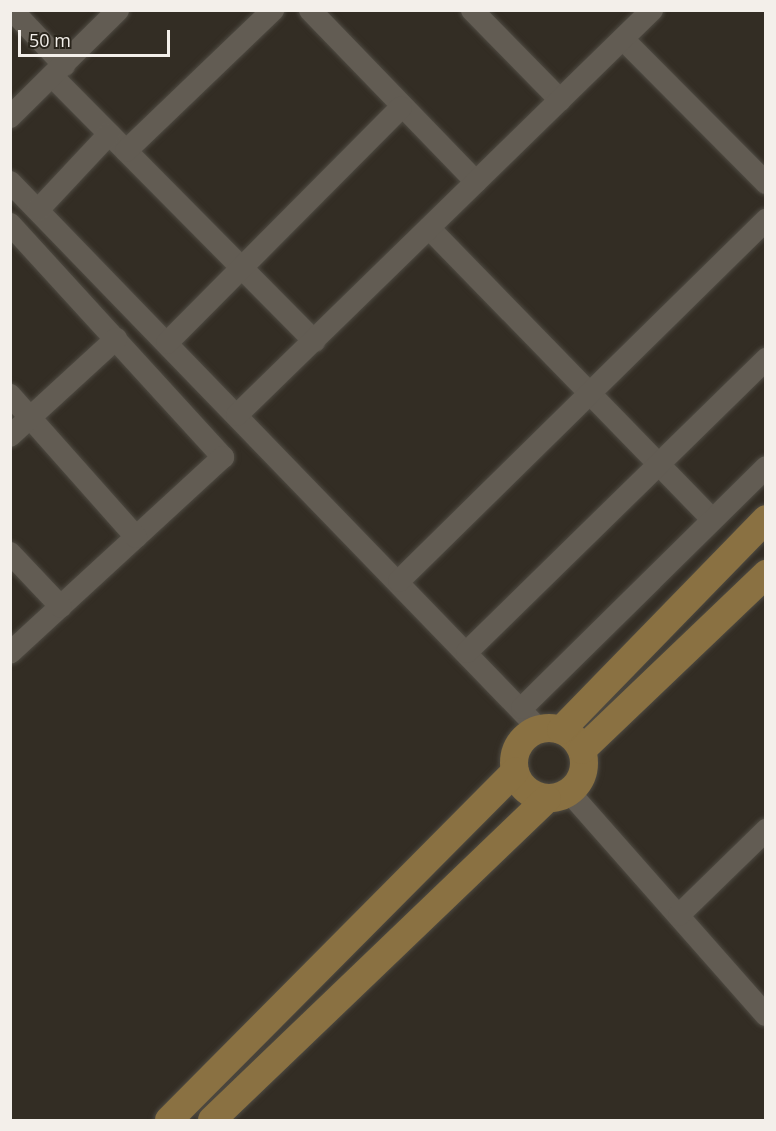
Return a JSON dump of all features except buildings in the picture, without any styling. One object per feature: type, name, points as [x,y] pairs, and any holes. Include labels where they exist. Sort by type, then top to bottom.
[{"type":"main road","points":[[558,796],[527,791],[515,772],[516,750],[541,722],[765,519]]},
{"type":"main road","points":[[212,1120],[583,774],[582,750],[765,574]]},
{"type":"main road","points":[[541,722],[582,750]]},
{"type":"main road","points":[[169,1120],[515,772]]},
{"type":"street","points":[[12,10],[109,134],[314,341]]},
{"type":"street","points":[[10,117],[118,10]]},
{"type":"street","points":[[126,151],[273,10]]},
{"type":"street","points":[[310,10],[401,107],[476,182]]},
{"type":"street","points":[[472,10],[560,100]]},
{"type":"street","points":[[237,416],[652,10]]},
{"type":"street","points":[[623,39],[765,183]]},
{"type":"street","points":[[167,343],[401,107]]},
{"type":"street","points":[[38,210],[109,134]]},
{"type":"street","points":[[10,182],[467,652],[541,722],[712,519],[765,467]]},
{"type":"street","points":[[399,581],[765,220]]},
{"type":"street","points":[[429,228],[712,519]]},
{"type":"street","points":[[10,653],[224,457],[116,339],[13,232]]},
{"type":"street","points":[[10,436],[116,339]]},
{"type":"street","points":[[467,652],[765,359]]},
{"type":"street","points":[[10,395],[32,417],[136,537]]},
{"type":"street","points":[[10,553],[61,607]]},
{"type":"street","points":[[558,796],[679,915],[765,1016]]},
{"type":"street","points":[[679,915],[765,830]]}]
